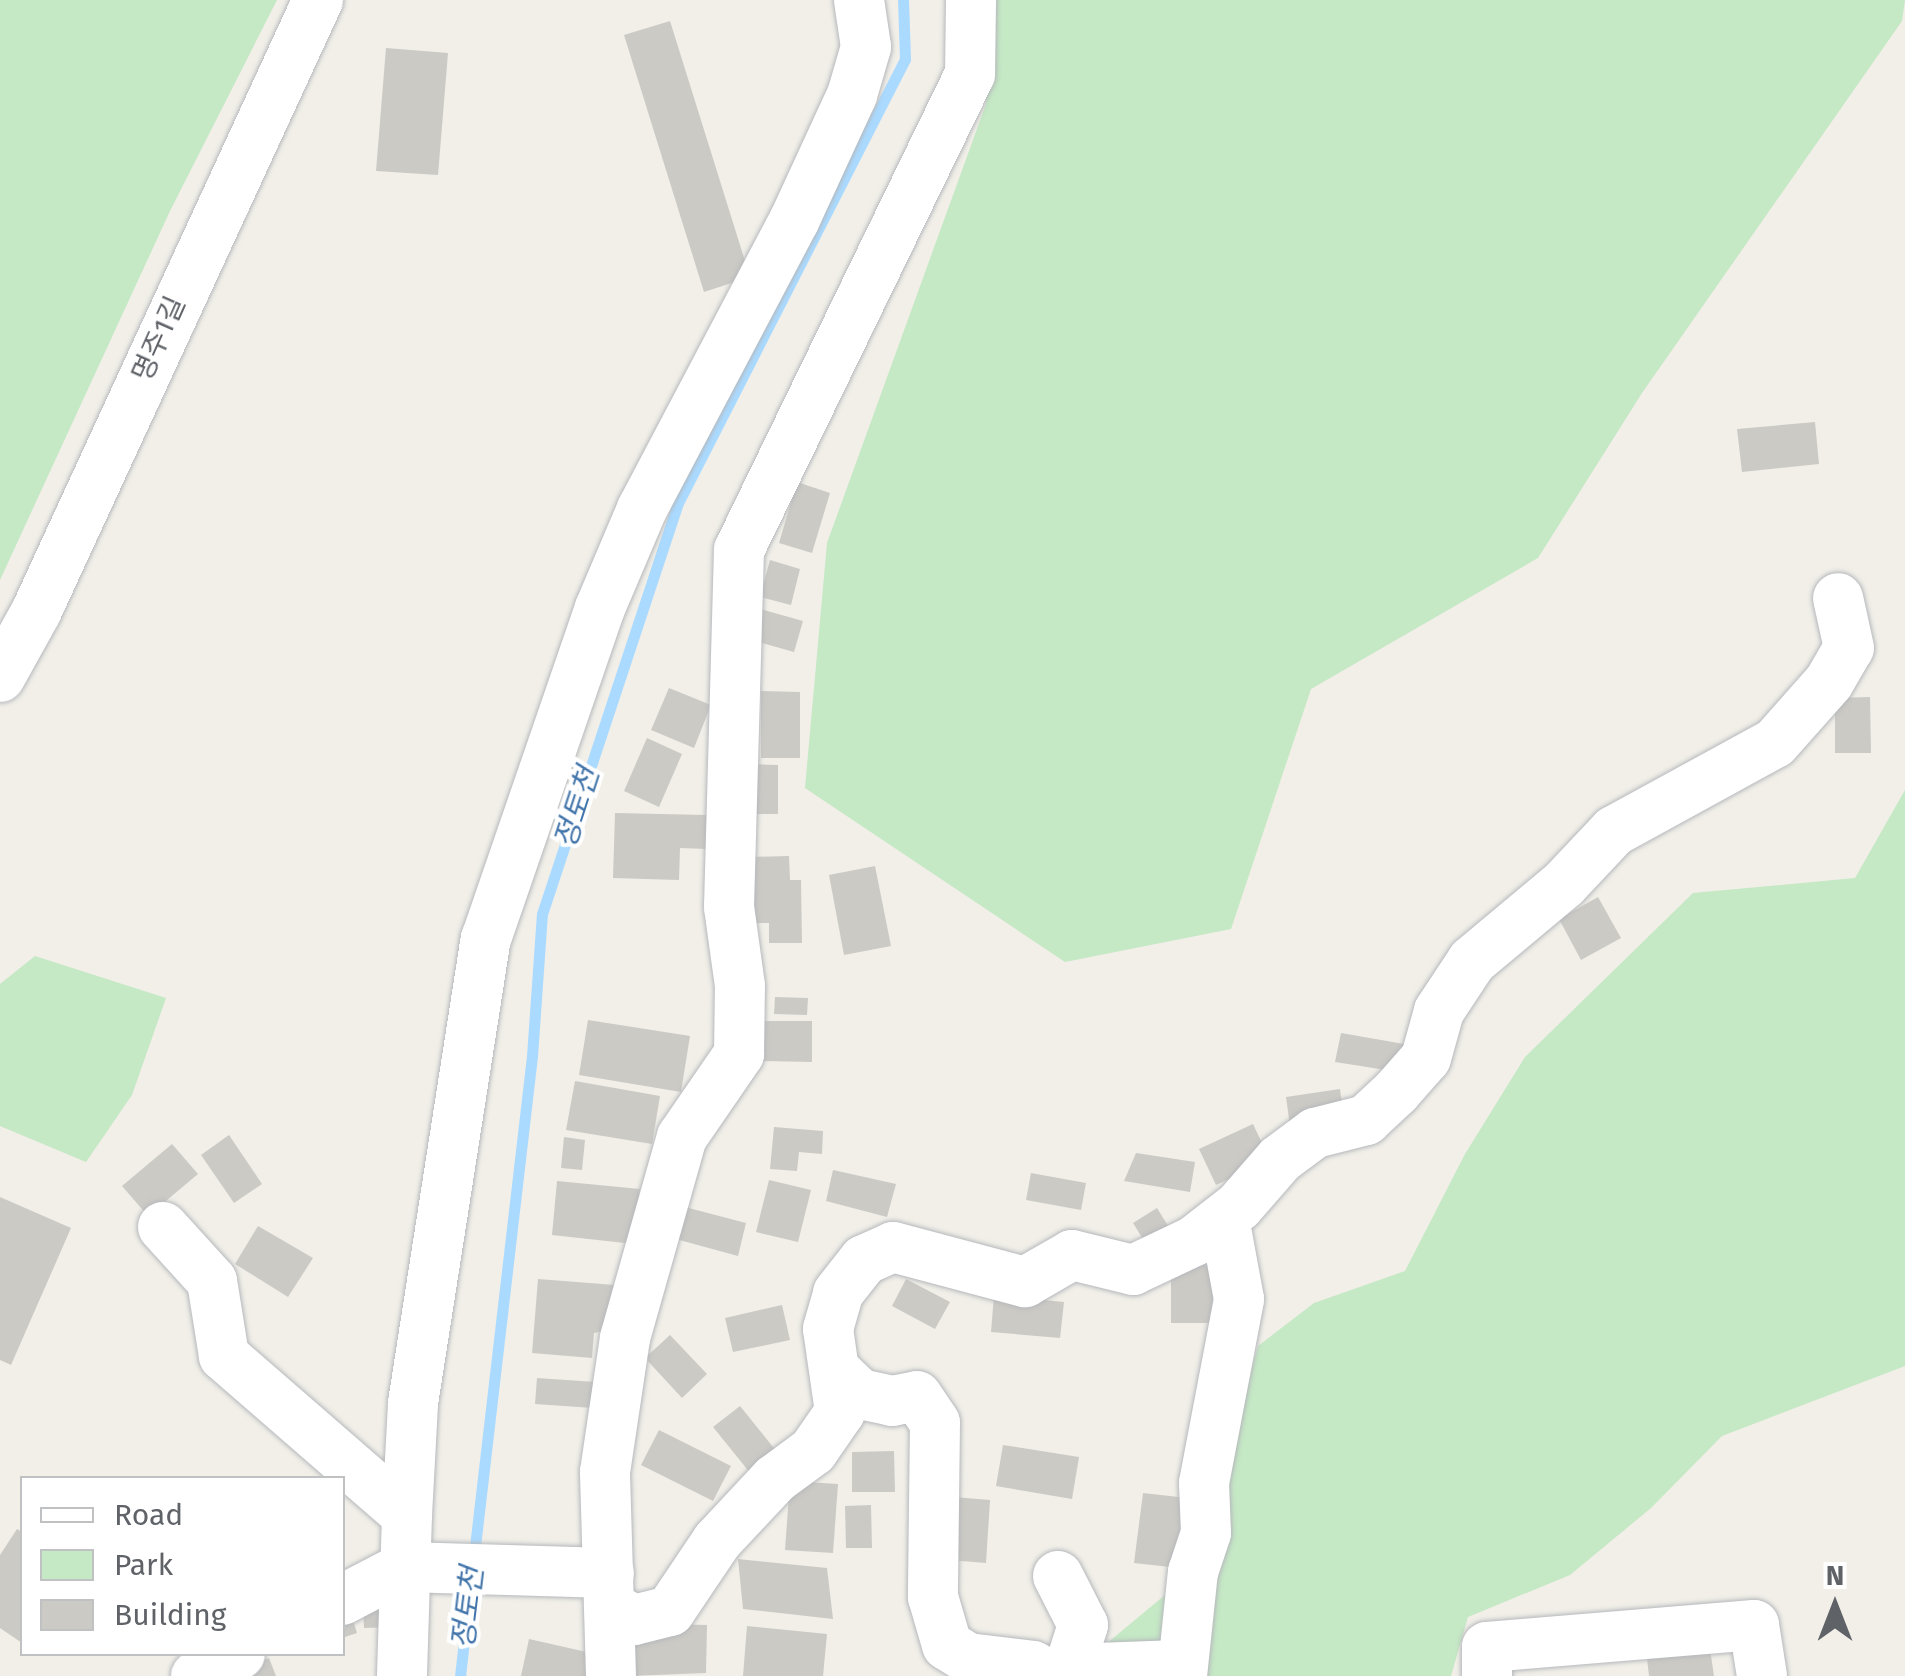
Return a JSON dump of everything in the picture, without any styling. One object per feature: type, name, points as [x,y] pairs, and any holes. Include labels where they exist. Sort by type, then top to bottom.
[{"type":"street","name":"명주1길","points":[[0,677],[36,612],[318,0]]},
{"type":"street","points":[[402,1676],[410,1567],[413,1403],[486,939],[600,608],[642,509],[794,222],[852,94],[866,47],[858,0]]},
{"type":"street","points":[[611,1676],[604,1472],[625,1338],[682,1137],[739,1054],[740,986],[729,907],[739,550],[970,74],[971,0]]},
{"type":"street","points":[[345,1599],[410,1567],[514,1572],[609,1589],[634,1620],[670,1611],[717,1540],[775,1479],[814,1451],[840,1412],[838,1373],[828,1328],[838,1293],[864,1260],[894,1247],[1026,1282],[1072,1255],[1133,1270],[1194,1241],[1224,1218],[1280,1158],[1315,1134],[1366,1120],[1396,1092],[1426,1058],[1439,1011],[1472,961],[1564,884],[1614,831],[1776,742],[1830,682],[1848,648],[1838,598]]},
{"type":"street","points":[[838,1373],[860,1394],[892,1401],[917,1396],[935,1423],[933,1597],[948,1645],[968,1658],[1033,1666],[1054,1673],[1181,1670],[1193,1572],[1206,1534],[1204,1482],[1239,1299],[1224,1218]]},
{"type":"street","points":[[163,1227],[212,1281],[224,1356],[408,1516]]},
{"type":"street","points":[[1054,1673],[1083,1625],[1058,1576]]},
{"type":"street","points":[[1487,1676],[1487,1647],[1754,1625],[1762,1676]]},
{"type":"street","points":[[196,1676],[236,1656]]},
{"type":"green space","points":[[0,0],[277,0],[170,211],[0,580]]},
{"type":"green space","points":[[981,0],[1905,0],[1902,21],[1642,393],[1538,558],[1311,689],[1231,929],[1065,962],[805,788],[827,543],[986,104]]},
{"type":"green space","points":[[1905,790],[1905,1366],[1722,1436],[1651,1508],[1570,1575],[1468,1617],[1451,1676],[1033,1676],[1106,1644],[1224,1546],[1230,1452],[1258,1346],[1314,1303],[1405,1271],[1465,1154],[1525,1057],[1693,893],[1855,878]]},
{"type":"green space","points":[[35,956],[166,998],[132,1095],[86,1162],[0,1126],[0,984]]},
{"type":"building","points":[[670,21],[750,277],[704,292],[624,35]]},
{"type":"building","points":[[386,48],[448,53],[438,175],[376,171]]},
{"type":"building","points":[[1815,422],[1819,464],[1742,472],[1737,429]]},
{"type":"building","points":[[797,482],[830,493],[812,553],[779,543]]},
{"type":"building","points":[[770,560],[800,569],[791,605],[760,597]]},
{"type":"building","points":[[760,609],[803,621],[794,652],[751,640]]},
{"type":"building","points":[[669,688],[711,705],[694,748],[651,730]]},
{"type":"building","points":[[761,691],[800,692],[800,758],[761,758]]},
{"type":"building","points":[[1870,697],[1871,753],[1835,753],[1835,698]]},
{"type":"building","points":[[647,738],[682,754],[659,807],[624,791]]},
{"type":"building","points":[[748,764],[778,765],[778,814],[748,814]]},
{"type":"building","points":[[615,813],[707,815],[706,849],[680,848],[679,880],[613,878]]},
{"type":"building","points":[[789,856],[790,880],[801,880],[802,943],[769,943],[769,923],[746,923],[746,857]]},
{"type":"building","points":[[875,866],[891,946],[844,955],[829,875]]},
{"type":"building","points":[[1598,897],[1621,938],[1581,960],[1559,919]]},
{"type":"building","points":[[775,997],[808,998],[807,1015],[774,1014]]},
{"type":"building","points":[[588,1020],[690,1036],[681,1092],[579,1075]]},
{"type":"building","points":[[759,1021],[812,1021],[812,1062],[758,1061]]},
{"type":"building","points":[[1341,1033],[1404,1044],[1399,1072],[1335,1062]]},
{"type":"building","points":[[575,1081],[660,1096],[652,1144],[566,1130]]},
{"type":"building","points":[[1340,1089],[1344,1119],[1290,1126],[1286,1097]]},
{"type":"building","points":[[1253,1124],[1270,1160],[1216,1185],[1199,1149]]},
{"type":"building","points":[[774,1127],[823,1131],[822,1154],[799,1152],[797,1171],[770,1169]]},
{"type":"building","points":[[229,1135],[262,1184],[234,1203],[201,1155]]},
{"type":"building","points":[[564,1137],[585,1140],[582,1170],[561,1168]]},
{"type":"building","points":[[172,1144],[198,1174],[148,1216],[122,1186]]},
{"type":"building","points":[[1136,1153],[1195,1162],[1190,1192],[1124,1181]]},
{"type":"building","points":[[833,1170],[896,1184],[887,1217],[826,1201]]},
{"type":"building","points":[[1031,1173],[1086,1183],[1081,1210],[1026,1200]]},
{"type":"building","points":[[769,1180],[811,1190],[798,1242],[756,1232]]},
{"type":"building","points":[[557,1181],[640,1189],[634,1244],[552,1235]]},
{"type":"building","points":[[0,1197],[71,1228],[11,1365],[0,1360]]},
{"type":"building","points":[[681,1206],[746,1223],[738,1256],[672,1238]]},
{"type":"building","points":[[1157,1208],[1175,1237],[1151,1252],[1133,1223]]},
{"type":"building","points":[[258,1226],[313,1258],[288,1297],[235,1264]]},
{"type":"building","points":[[1171,1265],[1222,1265],[1222,1323],[1171,1323]]},
{"type":"building","points":[[538,1279],[615,1285],[612,1329],[594,1333],[592,1358],[532,1353]]},
{"type":"building","points":[[906,1279],[950,1302],[935,1329],[892,1306]]},
{"type":"building","points":[[994,1295],[1064,1302],[1060,1338],[991,1332]]},
{"type":"building","points":[[782,1305],[790,1340],[733,1352],[725,1318]]},
{"type":"building","points":[[670,1335],[707,1374],[682,1398],[645,1358]]},
{"type":"building","points":[[537,1378],[596,1382],[593,1408],[535,1404]]},
{"type":"building","points":[[740,1406],[777,1452],[751,1474],[713,1427]]},
{"type":"building","points":[[659,1430],[731,1466],[713,1501],[641,1465]]},
{"type":"building","points":[[1003,1445],[1079,1457],[1072,1499],[996,1486]]},
{"type":"building","points":[[894,1451],[895,1492],[852,1492],[852,1452]]},
{"type":"building","points":[[790,1481],[838,1484],[833,1553],[785,1550]]},
{"type":"building","points":[[1143,1493],[1187,1498],[1179,1568],[1134,1563]]},
{"type":"building","points":[[954,1497],[990,1500],[986,1563],[949,1560]]},
{"type":"building","points":[[871,1505],[872,1548],[846,1548],[845,1506]]},
{"type":"building","points":[[17,1529],[20,1531],[20,1642],[0,1628],[0,1555]]},
{"type":"building","points":[[738,1559],[827,1568],[833,1619],[743,1609]]},
{"type":"building","points":[[391,1605],[393,1627],[364,1628],[363,1607]]},
{"type":"building","points":[[351,1614],[357,1633],[345,1637],[345,1616]]},
{"type":"building","points":[[667,1624],[707,1625],[706,1673],[629,1676],[632,1631]]},
{"type":"building","points":[[747,1626],[827,1634],[823,1676],[743,1676]]},
{"type":"building","points":[[529,1639],[591,1653],[586,1676],[521,1676]]},
{"type":"building","points":[[1710,1649],[1714,1676],[1649,1676],[1647,1658]]},
{"type":"building","points":[[269,1658],[276,1676],[222,1676]]},
{"type":"waterway","name":"정토천","points":[[474,1555],[532,1056],[542,914],[677,505],[905,59],[903,0]]},
{"type":"waterway","name":"정토천","points":[[460,1676],[471,1579]]}]
